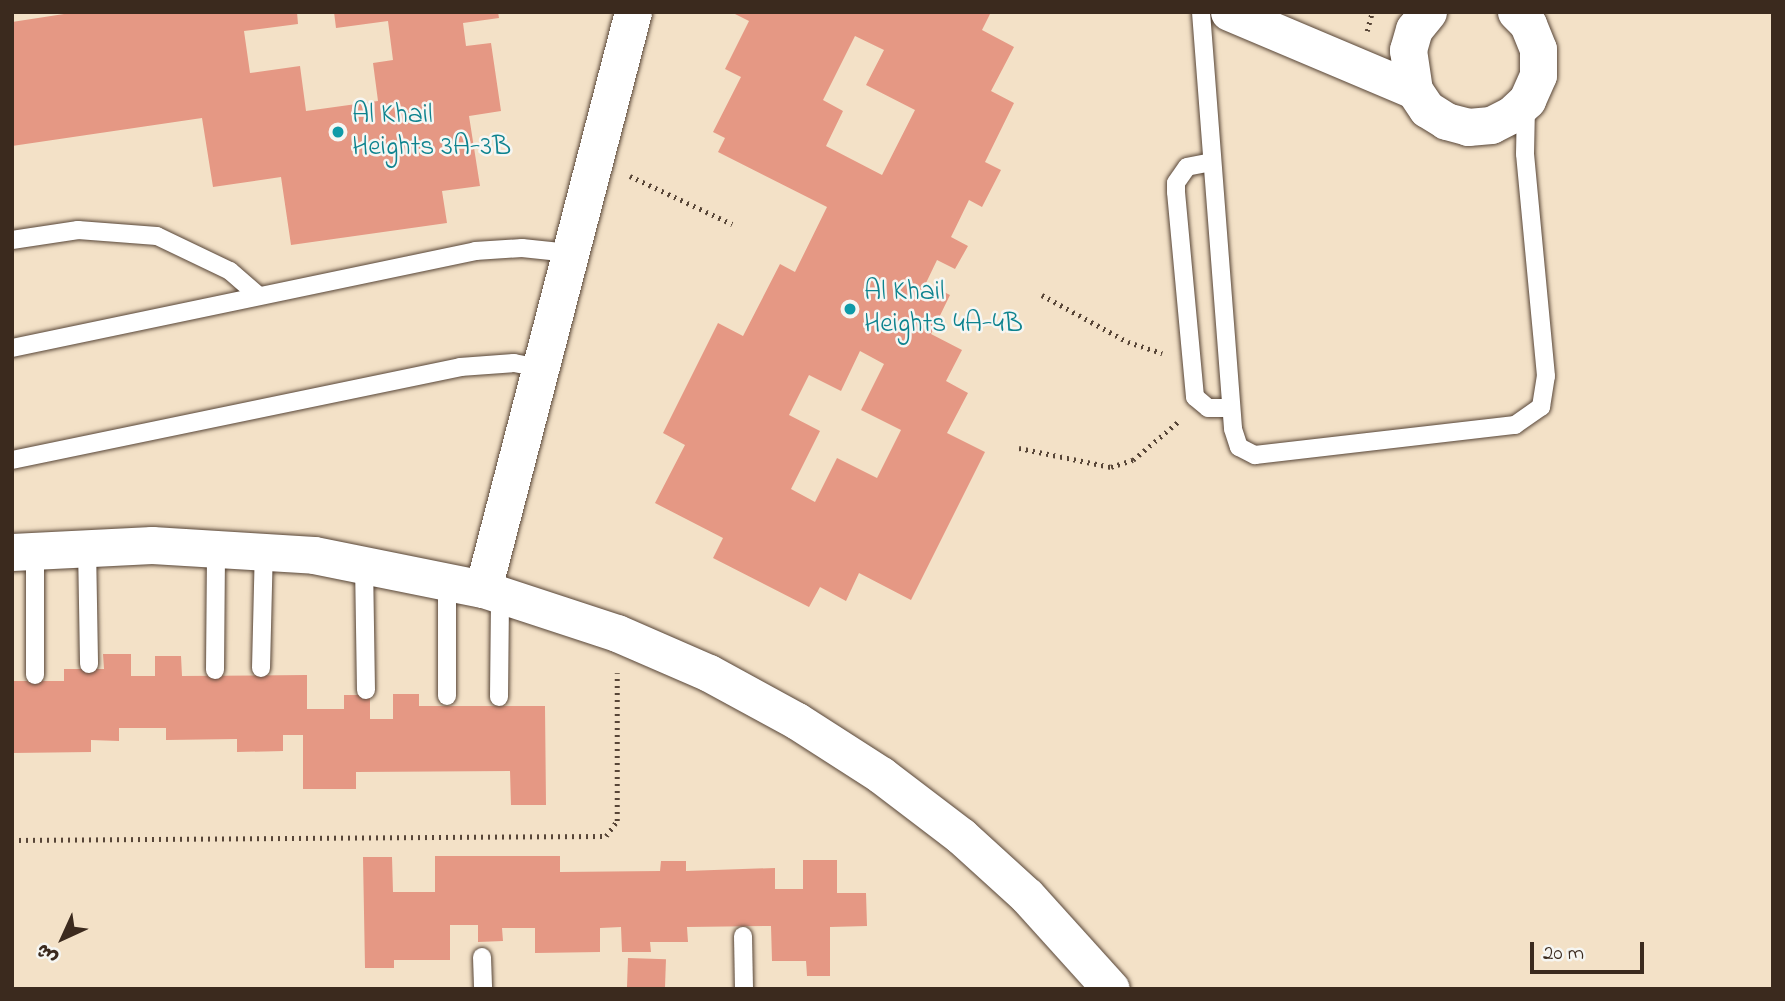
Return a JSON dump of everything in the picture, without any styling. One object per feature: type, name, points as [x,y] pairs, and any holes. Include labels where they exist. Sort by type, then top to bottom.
[{"type":"street","points":[[492,591],[539,368],[633,12]]},
{"type":"street","points":[[1229,12],[1414,90]]},
{"type":"street","points":[[1428,12],[1414,29],[1408,50],[1414,90],[1427,108],[1446,121],[1468,127],[1491,125],[1511,115],[1527,100],[1538,75],[1538,49],[1528,24],[1516,12]]},
{"type":"street","points":[[24,551],[87,546],[216,546],[364,563],[492,591],[617,634],[709,673],[797,721],[881,775],[961,836],[1027,896],[1111,989]]},
{"type":"lane","points":[[1201,12],[1234,439],[1239,447],[1255,455],[1515,425],[1530,419],[1546,392],[1525,154],[1527,100]]},
{"type":"lane","points":[[1212,162],[1187,167],[1177,183],[1195,397],[1200,404],[1217,410],[1231,408]]},
{"type":"lane","points":[[12,240],[78,229],[157,236],[230,271],[258,295]]},
{"type":"lane","points":[[12,348],[475,251],[522,248],[569,253]]},
{"type":"lane","points":[[12,460],[460,367],[514,363],[539,368]]},
{"type":"lane","points":[[87,546],[89,664]]},
{"type":"lane","points":[[215,670],[216,546]]},
{"type":"lane","points":[[261,668],[264,550]]},
{"type":"lane","points":[[24,551],[35,675]]},
{"type":"lane","points":[[364,563],[366,690]]},
{"type":"lane","points":[[447,580],[447,696]]},
{"type":"lane","points":[[492,591],[499,696]]},
{"type":"lane","points":[[743,936],[744,989]]},
{"type":"lane","points":[[482,957],[483,989]]},
{"type":"path","points":[[594,159],[732,224]]},
{"type":"path","points":[[1042,295],[1128,342],[1191,357]]},
{"type":"path","points":[[1019,448],[1100,466],[1123,464],[1200,404]]},
{"type":"path","points":[[12,839],[606,836],[617,821],[617,634]]},
{"type":"building","name":"Al Khail Heights 3A-3B","points":[[77,12],[297,12],[298,24],[244,31],[250,73],[300,66],[306,111],[378,101],[373,63],[393,60],[388,21],[336,28],[334,12],[498,12],[499,18],[463,23],[466,46],[491,43],[501,111],[469,116],[480,186],[442,191],[447,223],[291,245],[281,177],[213,187],[202,118],[12,146],[12,22]]},
{"type":"building","name":"Al Khail Heights 4A-4B","points":[[731,12],[991,12],[982,30],[1014,47],[991,91],[1014,103],[985,162],[1001,170],[982,207],[969,200],[951,237],[968,246],[955,269],[937,260],[926,283],[950,295],[931,334],[962,350],[946,381],[968,393],[947,433],[985,452],[911,600],[859,573],[846,601],[820,587],[809,607],[713,558],[723,538],[655,503],[685,445],[663,433],[718,323],[743,336],[780,264],[795,272],[827,207],[718,152],[725,138],[713,132],[741,77],[725,69],[749,21]],"holes":[[[855,36],[884,50],[866,85],[915,110],[882,175],[826,146],[843,111],[823,100]],[[860,351],[884,364],[861,410],[901,430],[877,478],[837,458],[815,502],[791,489],[820,431],[789,415],[809,375],[841,391]]]},
{"type":"building","points":[[103,654],[131,654],[131,676],[155,676],[155,656],[181,656],[182,676],[307,675],[307,709],[344,709],[344,695],[370,695],[370,719],[393,719],[393,694],[419,694],[419,706],[545,706],[546,805],[511,805],[510,771],[356,772],[356,789],[303,789],[303,735],[283,735],[283,751],[237,752],[237,739],[166,740],[166,728],[119,728],[119,741],[91,740],[91,752],[12,753],[12,681],[64,681],[64,669],[104,669]]},
{"type":"building","points":[[435,856],[560,856],[560,872],[660,871],[661,861],[686,861],[686,871],[775,868],[775,889],[803,889],[803,860],[837,860],[837,893],[866,893],[867,926],[830,927],[830,976],[807,976],[806,961],[772,961],[771,926],[687,927],[688,942],[650,942],[651,952],[622,952],[621,927],[600,928],[600,952],[535,953],[535,928],[502,928],[503,941],[478,942],[478,925],[450,925],[450,960],[394,960],[394,968],[365,968],[363,857],[392,857],[393,892],[435,892]]},
{"type":"building","points":[[628,958],[666,959],[665,989],[627,989]]},
{"type":"place","name":"Al Khail Heights 3A-3B","points":[[338,132]]},
{"type":"place","name":"Al Khail Heights 4A-4B","points":[[850,309]]}]
